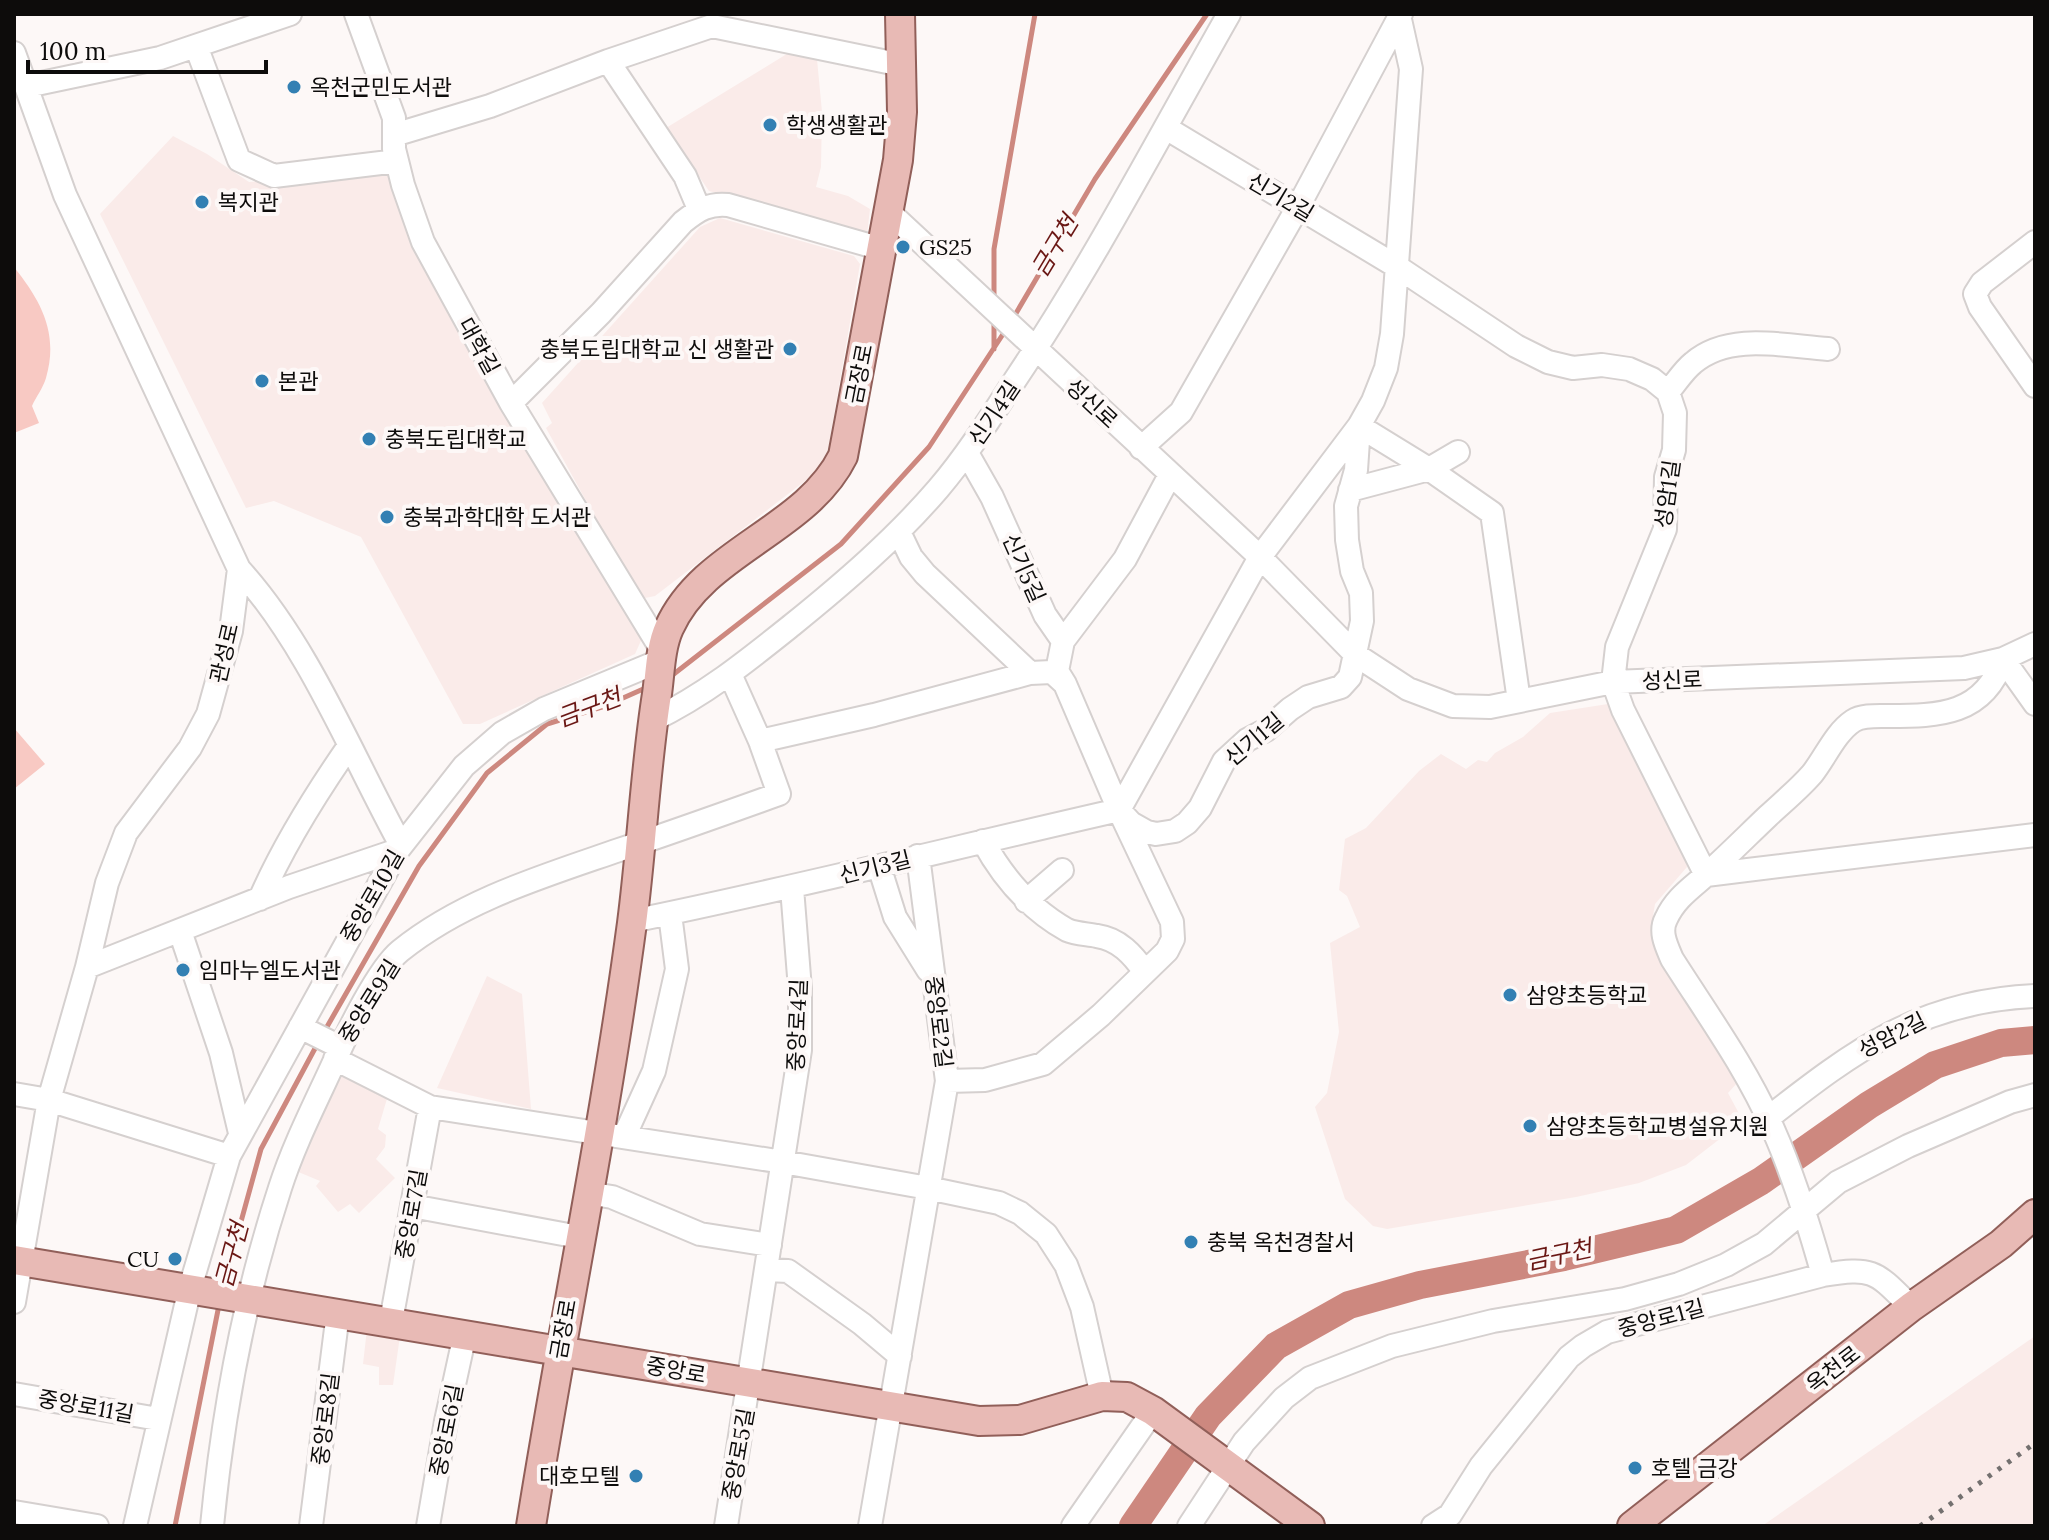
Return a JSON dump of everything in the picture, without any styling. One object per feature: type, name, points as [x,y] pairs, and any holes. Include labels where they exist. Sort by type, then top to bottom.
[{"type":"main road","name":"금장로","points":[[531,1526],[587,1193],[611,1135],[654,716],[667,631],[682,603],[709,577],[817,494],[834,475],[843,456],[889,212],[902,112],[900,14]]},
{"type":"main road","name":"옥천로","points":[[1632,1526],[1911,1307],[2001,1244],[2035,1214]]},
{"type":"main road","points":[[18,1260],[190,1288]]},
{"type":"main road","name":"중앙로","points":[[190,1288],[979,1421],[1020,1420],[1102,1396],[1127,1397],[1159,1416],[1229,1468]]},
{"type":"main road","points":[[1229,1468],[1310,1526]]},
{"type":"street","points":[[27,86],[160,58],[290,14]]},
{"type":"street","name":"대학길","points":[[356,14],[394,118],[397,161],[423,242],[511,403],[663,656]]},
{"type":"street","name":"신기4길","points":[[654,716],[689,703],[819,603],[899,532],[967,453],[1035,350],[1166,128],[1229,14]]},
{"type":"street","points":[[1141,448],[1181,412],[1298,207],[1400,14]]},
{"type":"street","points":[[1119,810],[1260,557],[1359,426],[1386,368],[1392,334],[1411,69],[1400,14]]},
{"type":"street","points":[[394,135],[490,106],[712,26],[902,65]]},
{"type":"street","points":[[196,46],[239,160],[274,176],[397,161]]},
{"type":"street","points":[[14,53],[65,195],[239,569],[287,633],[400,848],[87,967]]},
{"type":"street","points":[[608,61],[685,176],[699,209]]},
{"type":"street","name":"신기2길","points":[[1166,128],[1396,266]]},
{"type":"street","points":[[511,403],[601,313],[683,222],[699,209],[715,204],[728,205],[882,249]]},
{"type":"street","name":"성신로","points":[[889,212],[1260,557],[1356,655],[1408,689],[1453,706],[1490,707],[1613,682],[1964,668],[2003,659],[2035,644]]},
{"type":"street","points":[[2035,242],[1982,283],[1975,294],[1980,307],[2035,386]]},
{"type":"street","points":[[1396,266],[1516,346],[1548,362],[1573,368],[1602,365],[1629,369],[1652,379],[1668,392],[1693,362],[1722,347],[1749,343],[1828,349]]},
{"type":"street","name":"성암1길","points":[[1668,392],[1675,413],[1674,450],[1666,477],[1665,529],[1624,624],[1617,647],[1613,682],[1629,722],[1706,875]]},
{"type":"street","points":[[1359,426],[1492,513],[1519,701]]},
{"type":"street","points":[[1356,655],[1362,621],[1361,593],[1352,571],[1346,506],[1356,470],[1359,426]]},
{"type":"street","points":[[1350,490],[1429,469],[1458,452]]},
{"type":"street","name":"신기5길","points":[[967,453],[992,497],[1045,615],[1063,641]]},
{"type":"street","points":[[947,1081],[985,1080],[1043,1064],[1066,1048],[1167,951],[1173,939],[1172,922],[1057,671],[1063,641],[1125,559],[1170,475]]},
{"type":"street","points":[[899,532],[911,557],[925,574],[1030,673]]},
{"type":"street","name":"관성로","points":[[14,1302],[18,1260],[49,1100],[107,883],[126,833],[190,748],[208,714],[231,631],[239,569]]},
{"type":"street","name":"신기1길","points":[[1119,810],[1131,823],[1147,832],[1175,831],[1200,808],[1224,761],[1247,740],[1266,730],[1308,697],[1341,687],[1350,677],[1356,655]]},
{"type":"street","name":"중앙로10길","points":[[190,1288],[229,1156],[400,848],[464,766],[502,733],[544,709],[663,656]]},
{"type":"street","points":[[2003,659],[2035,704]]},
{"type":"street","points":[[1823,1275],[1803,1205],[1770,1123],[1747,1078],[1672,959],[1664,938],[1663,923],[1677,899],[1809,777],[1842,732],[1855,720],[1872,716],[1952,712],[1984,691],[1997,676],[2003,659]]},
{"type":"street","points":[[760,741],[874,715],[1030,673],[1052,672],[1065,684]]},
{"type":"street","points":[[640,843],[779,794],[760,741],[730,674]]},
{"type":"street","points":[[260,899],[310,803],[349,746]]},
{"type":"street","name":"신기3길","points":[[632,921],[792,888],[1119,810]]},
{"type":"street","points":[[1706,875],[2035,835]]},
{"type":"street","points":[[983,841],[998,867],[1026,901],[1070,932],[1109,938],[1134,956],[1145,972]]},
{"type":"street","name":"중앙로9길","points":[[241,1297],[280,1186],[338,1053],[367,998],[397,954],[458,913],[534,879],[640,843]]},
{"type":"street","name":"중앙로2길","points":[[870,1526],[947,1081],[918,856]]},
{"type":"street","points":[[879,866],[895,917],[933,978]]},
{"type":"street","points":[[1026,901],[1062,870]]},
{"type":"street","name":"중앙로4길","points":[[750,1383],[800,1050],[800,989],[792,888]]},
{"type":"street","points":[[611,1135],[654,1071],[677,969],[670,914]]},
{"type":"street","points":[[180,931],[221,1053],[240,1133]]},
{"type":"street","name":"성암2길","points":[[1770,1123],[1831,1069],[1898,1028],[1964,1004],[2035,996]]},
{"type":"street","points":[[300,1027],[430,1107],[783,1162],[999,1203],[1020,1213],[1046,1234],[1066,1265],[1082,1307],[1102,1396]]},
{"type":"street","points":[[14,1094],[49,1100],[229,1156]]},
{"type":"street","points":[[1189,1526],[1254,1431],[1284,1398],[1310,1378],[1392,1346],[1493,1321],[1625,1299],[1679,1284],[1726,1265],[1764,1244],[1803,1205],[1838,1182],[1908,1146],[2010,1102],[2035,1095]]},
{"type":"street","name":"중앙로7길","points":[[391,1321],[430,1107]]},
{"type":"street","points":[[587,1193],[612,1197],[700,1234],[770,1245]]},
{"type":"street","points":[[412,1206],[579,1237]]},
{"type":"street","points":[[2001,1244],[2035,1234]]},
{"type":"street","name":"중앙로1길","points":[[1433,1526],[1450,1515],[1481,1466],[1569,1357],[1583,1346],[1618,1329],[1823,1275],[1859,1269],[1880,1276],[1911,1307]]},
{"type":"street","points":[[767,1270],[788,1271],[862,1324],[900,1356]]},
{"type":"street","name":"중앙로11길","points":[[135,1526],[190,1288]]},
{"type":"street","points":[[212,1526],[241,1297]]},
{"type":"street","name":"중앙로8길","points":[[311,1526],[338,1313]]},
{"type":"street","name":"중앙로6길","points":[[428,1526],[465,1334]]},
{"type":"street","name":"중앙로5길","points":[[726,1526],[750,1383]]},
{"type":"street","name":"중앙로11길","points":[[14,1394],[158,1419]]},
{"type":"street","points":[[1073,1526],[1159,1416]]},
{"type":"street","points":[[14,1512],[97,1526]]},
{"type":"shaded area","points":[[790,52],[817,59],[822,112],[821,167],[816,187],[848,196],[870,209],[867,235],[709,191],[666,128]]},
{"type":"shaded area","name":"충북도립대학교","points":[[173,136],[249,182],[391,174],[643,636],[635,654],[480,724],[463,724],[361,537],[274,501],[246,508],[100,214]]},
{"type":"shaded area","name":"충북도립대학교","points":[[720,218],[854,256],[860,264],[827,456],[823,466],[805,481],[655,596],[640,599],[546,428],[552,423],[542,403],[700,227]]},
{"type":"shaded area","points":[[14,267],[45,318],[50,346],[46,378],[32,406],[39,423],[14,433]]},
{"type":"shaded area","name":"삼양초등학교","points":[[1608,704],[1685,847],[1687,867],[1655,904],[1653,916],[1661,958],[1739,1081],[1728,1093],[1743,1121],[1686,1165],[1639,1183],[1576,1197],[1387,1229],[1373,1226],[1345,1199],[1315,1107],[1327,1093],[1339,1032],[1330,943],[1360,927],[1347,896],[1339,890],[1345,839],[1366,828],[1419,771],[1441,754],[1466,769],[1478,760],[1487,762],[1550,713]]},
{"type":"shaded area","points":[[14,728],[45,764],[14,789]]},
{"type":"shaded area","points":[[487,976],[522,994],[531,1109],[437,1088]]},
{"type":"shaded area","points":[[348,1072],[389,1092],[378,1129],[386,1135],[385,1147],[376,1159],[395,1178],[359,1213],[350,1204],[338,1212],[316,1186],[320,1181],[296,1171],[330,1084]]},
{"type":"shaded area","points":[[367,1329],[400,1336],[393,1385],[379,1385],[379,1367],[363,1364]]},
{"type":"shaded area","points":[[2035,1336],[2035,1526],[1762,1526]]},
{"type":"waterway","points":[[994,301],[994,249],[1035,14]]},
{"type":"waterway","name":"금구천","points":[[1012,320],[1095,179],[1207,14]]},
{"type":"waterway","points":[[994,319],[994,349]]},
{"type":"waterway","name":"금구천","points":[[670,677],[841,544],[929,447],[1007,328]]},
{"type":"waterway","name":"금구천","points":[[324,1032],[419,866],[487,773],[547,724],[605,706],[650,686]]},
{"type":"waterway","name":"금구천","points":[[1133,1526],[1208,1416],[1276,1346],[1349,1305],[1420,1285],[1564,1257],[1676,1230],[1761,1181],[1869,1105],[1935,1065],[2001,1043],[2035,1040]]},
{"type":"waterway","name":"금구천","points":[[223,1287],[261,1149],[319,1041]]},
{"type":"waterway","name":"금구천","points":[[175,1526],[219,1305]]},
{"type":"railway","points":[[1920,1526],[2035,1443]]},
{"type":"place","name":"옥천군민도서관","points":[[294,87]]},
{"type":"place","name":"학생생활관","points":[[770,125]]},
{"type":"place","name":"복지관","points":[[202,202]]},
{"type":"place","name":"GS25","points":[[903,247]]},
{"type":"place","name":"충북도립대학교 신 생활관","points":[[790,349]]},
{"type":"place","name":"본관","points":[[262,381]]},
{"type":"place","name":"충북도립대학교","points":[[369,439]]},
{"type":"place","name":"충북과학대학 도서관","points":[[387,517]]},
{"type":"place","name":"임마누엘도서관","points":[[183,970]]},
{"type":"place","name":"삼양초등학교","points":[[1510,995]]},
{"type":"place","name":"삼양초등학교병설유치원","points":[[1530,1126]]},
{"type":"place","name":"충북 옥천경찰서","points":[[1191,1242]]},
{"type":"place","name":"CU","points":[[175,1259]]},
{"type":"place","name":"호텔 금강","points":[[1635,1468]]},
{"type":"place","name":"대호모텔","points":[[636,1476]]}]
